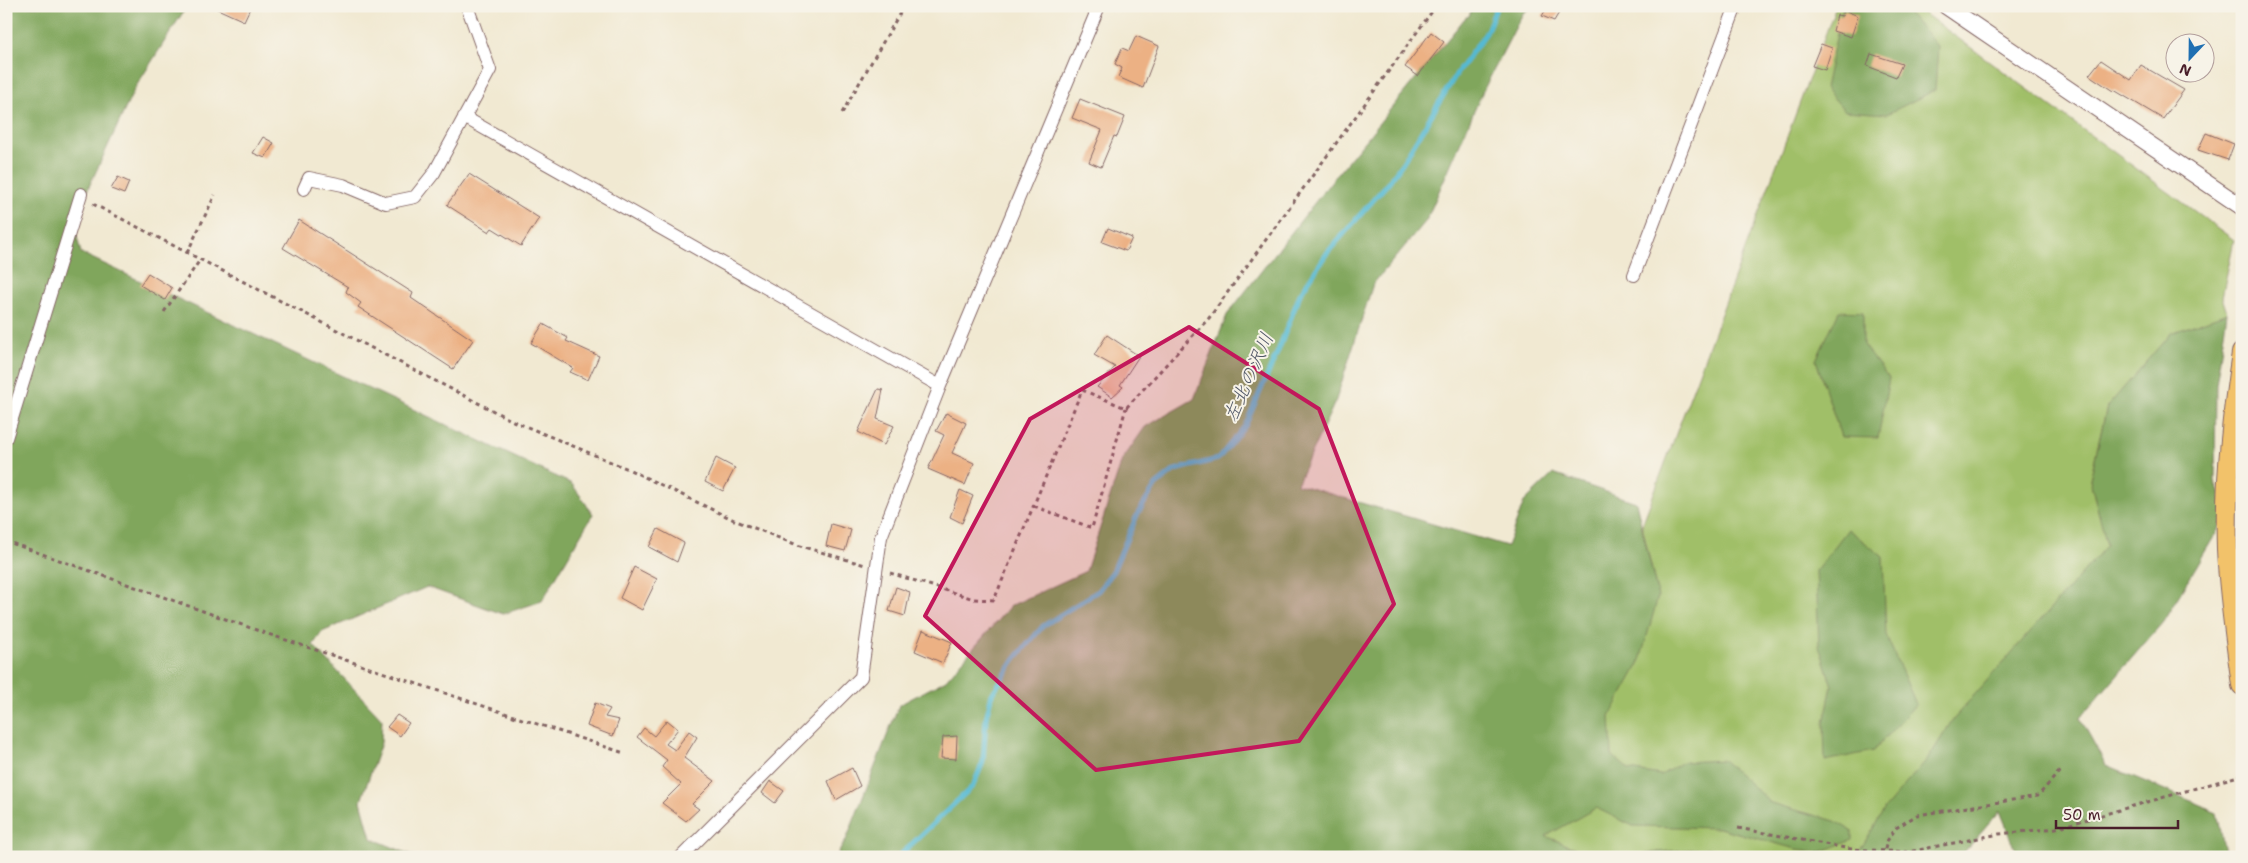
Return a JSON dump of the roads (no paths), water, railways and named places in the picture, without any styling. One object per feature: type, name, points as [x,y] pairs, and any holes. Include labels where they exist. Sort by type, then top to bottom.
[{"type":"main road","points":[[2242,353],[2236,391],[2228,474],[2227,550],[2242,685]]},
{"type":"street","points":[[304,189],[309,178],[343,185],[386,203],[415,197],[434,173],[490,70],[467,6]]},
{"type":"street","points":[[681,857],[861,677],[881,537],[940,386],[1099,6]]},
{"type":"street","points":[[1634,275],[1736,6]]},
{"type":"street","points":[[1946,6],[2242,207]]},
{"type":"street","points":[[464,117],[940,386]]},
{"type":"street","points":[[6,438],[81,194]]},
{"type":"waterway","name":"左北の沢川","points":[[898,857],[973,786],[983,762],[986,718],[992,694],[1015,659],[1043,626],[1098,591],[1113,571],[1138,513],[1156,485],[1175,470],[1218,459],[1245,426],[1278,351],[1300,294],[1327,253],[1388,183],[1403,162],[1457,73],[1486,33],[1497,6]]}]
